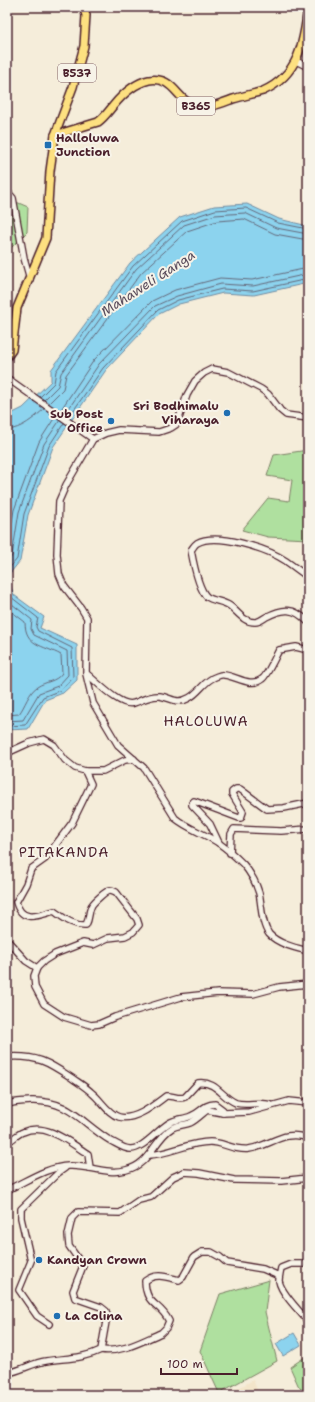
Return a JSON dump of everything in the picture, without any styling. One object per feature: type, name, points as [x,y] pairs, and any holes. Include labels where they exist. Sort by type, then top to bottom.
[{"type":"main road","name":"B537","points":[[55,135],[74,87],[84,46],[86,16],[83,7]]},
{"type":"main road","name":"B365","points":[[55,135],[98,122],[125,94],[142,82],[150,80],[168,82],[187,102],[198,107],[206,107],[262,91],[281,79],[296,61],[302,43],[308,7]]},
{"type":"main road","points":[[7,357],[12,350],[17,308],[46,238],[50,171],[55,135]]},
{"type":"street","points":[[296,61],[308,67]]},
{"type":"street","points":[[7,191],[12,198],[24,258],[30,279]]},
{"type":"street","points":[[308,418],[286,415],[280,410],[268,394],[261,389],[228,372],[212,368],[195,381],[187,395],[177,424],[172,428],[159,432],[119,430],[106,433],[93,439],[66,485],[59,501],[57,554],[59,574],[64,586],[87,618],[86,674],[93,703],[118,745],[144,768],[175,818],[181,823],[219,843],[243,864],[259,892],[265,926],[270,934],[277,940],[308,951]]},
{"type":"street","points":[[7,378],[93,439]]},
{"type":"street","points":[[308,577],[285,560],[253,546],[217,540],[204,541],[196,544],[191,550],[193,567],[202,590],[207,597],[229,606],[248,621],[257,622],[281,610],[291,611],[308,622]]},
{"type":"street","points":[[86,674],[116,699],[125,703],[132,704],[154,696],[163,696],[175,702],[190,698],[213,677],[223,674],[247,682],[256,682],[262,679],[279,650],[296,647],[308,650]]},
{"type":"street","points":[[7,753],[29,743],[44,739],[54,744],[65,760],[74,768],[85,771],[103,771],[125,760],[134,759]]},
{"type":"street","points":[[85,771],[91,784],[72,823],[45,859],[31,869],[26,884],[16,902],[18,908],[24,915],[31,917],[54,911],[79,926],[86,925],[90,918],[93,903],[111,890],[116,892],[137,919],[139,925],[133,932],[125,936],[108,938],[93,945],[83,943],[55,954],[44,961],[37,968],[34,976],[34,987],[44,1004],[64,1017],[91,1025],[99,1024],[115,1017],[181,997],[218,993],[253,994],[279,987],[308,984]]},
{"type":"street","points":[[219,843],[210,824],[192,805],[194,801],[239,818],[241,818],[243,812],[232,794],[232,792],[236,789],[240,789],[267,809],[284,808],[308,803]]},
{"type":"street","points":[[230,853],[231,834],[234,829],[274,831],[308,829]]},
{"type":"street","points":[[7,940],[26,961],[37,968]]},
{"type":"street","points":[[7,1057],[24,1056],[51,1064],[92,1092],[112,1113],[120,1117],[134,1116],[145,1111],[166,1096],[170,1095],[185,1098],[198,1083],[206,1082],[215,1087],[230,1100],[238,1103],[267,1104],[272,1106]]},
{"type":"street","points":[[7,1105],[12,1102],[36,1101],[57,1104],[70,1110],[99,1134],[130,1149],[134,1149],[143,1144],[170,1122],[192,1116],[207,1105],[215,1104],[222,1110],[223,1113]]},
{"type":"street","points":[[7,1190],[47,1170],[69,1166],[114,1172],[127,1170],[140,1164],[165,1134],[173,1127],[191,1122],[207,1110],[223,1113],[249,1112],[293,1101],[308,1103]]},
{"type":"street","points":[[7,1142],[22,1132],[38,1129],[49,1131],[60,1136],[88,1154],[90,1168]]},
{"type":"street","points":[[149,1155],[210,1142],[238,1149],[250,1149],[293,1135],[308,1138]]},
{"type":"street","points":[[49,1324],[37,1316],[19,1290],[31,1261],[21,1218],[21,1209],[58,1172],[69,1166]]},
{"type":"street","points":[[101,1350],[107,1316],[106,1311],[101,1307],[75,1298],[73,1291],[82,1266],[69,1246],[68,1235],[72,1218],[78,1212],[120,1214],[139,1200],[151,1197],[173,1176],[184,1172],[199,1173],[234,1180],[282,1181],[308,1178]]},
{"type":"street","points":[[7,1373],[45,1361],[75,1358],[101,1350],[109,1351],[121,1349],[161,1333],[166,1328],[169,1321],[166,1314],[149,1299],[146,1292],[145,1281],[158,1275],[179,1280],[183,1277],[194,1257],[202,1252],[211,1252],[227,1263],[263,1269],[279,1276]]},
{"type":"street","points":[[308,1264],[291,1264],[281,1268],[279,1276],[279,1283],[283,1290],[308,1321]]},
{"type":"shaded area","points":[[253,1380],[259,1394],[228,1394]]},
{"type":"green space","points":[[7,198],[28,207],[27,232],[7,252]]},
{"type":"green space","points":[[308,450],[308,539],[268,537],[242,530],[268,498],[289,501],[292,480],[267,476],[274,455]]},
{"type":"green space","points":[[269,1280],[265,1312],[277,1361],[219,1393],[200,1351],[220,1294]]},
{"type":"green space","points":[[308,1355],[308,1395],[305,1395],[298,1385],[290,1367]]},
{"type":"water","name":"Mahaweli Ganga","points":[[247,204],[279,219],[308,226],[308,283],[254,295],[223,293],[179,304],[159,314],[106,370],[53,447],[28,515],[20,561],[7,577],[7,416],[23,408],[51,381],[51,370],[130,263],[180,217],[214,206]]},
{"type":"water","points":[[7,577],[14,595],[44,617],[40,628],[77,645],[77,680],[63,693],[45,700],[28,729],[7,730]]},
{"type":"water","points":[[294,1333],[301,1345],[283,1356],[276,1344]]},
{"type":"place","name":"Halloluwa Junction","points":[[48,145]]},
{"type":"place","name":"Sri Bodhimalu Viharaya","points":[[227,413]]},
{"type":"place","name":"Sub Post Office","points":[[111,421]]},
{"type":"place","name":"Kandyan Crown","points":[[39,1260]]},
{"type":"place","name":"La Colina","points":[[57,1316]]},
{"type":"district","name":"HALOLUWA","points":[[206,721]]},
{"type":"district","name":"PITAKANDA","points":[[64,852]]}]
